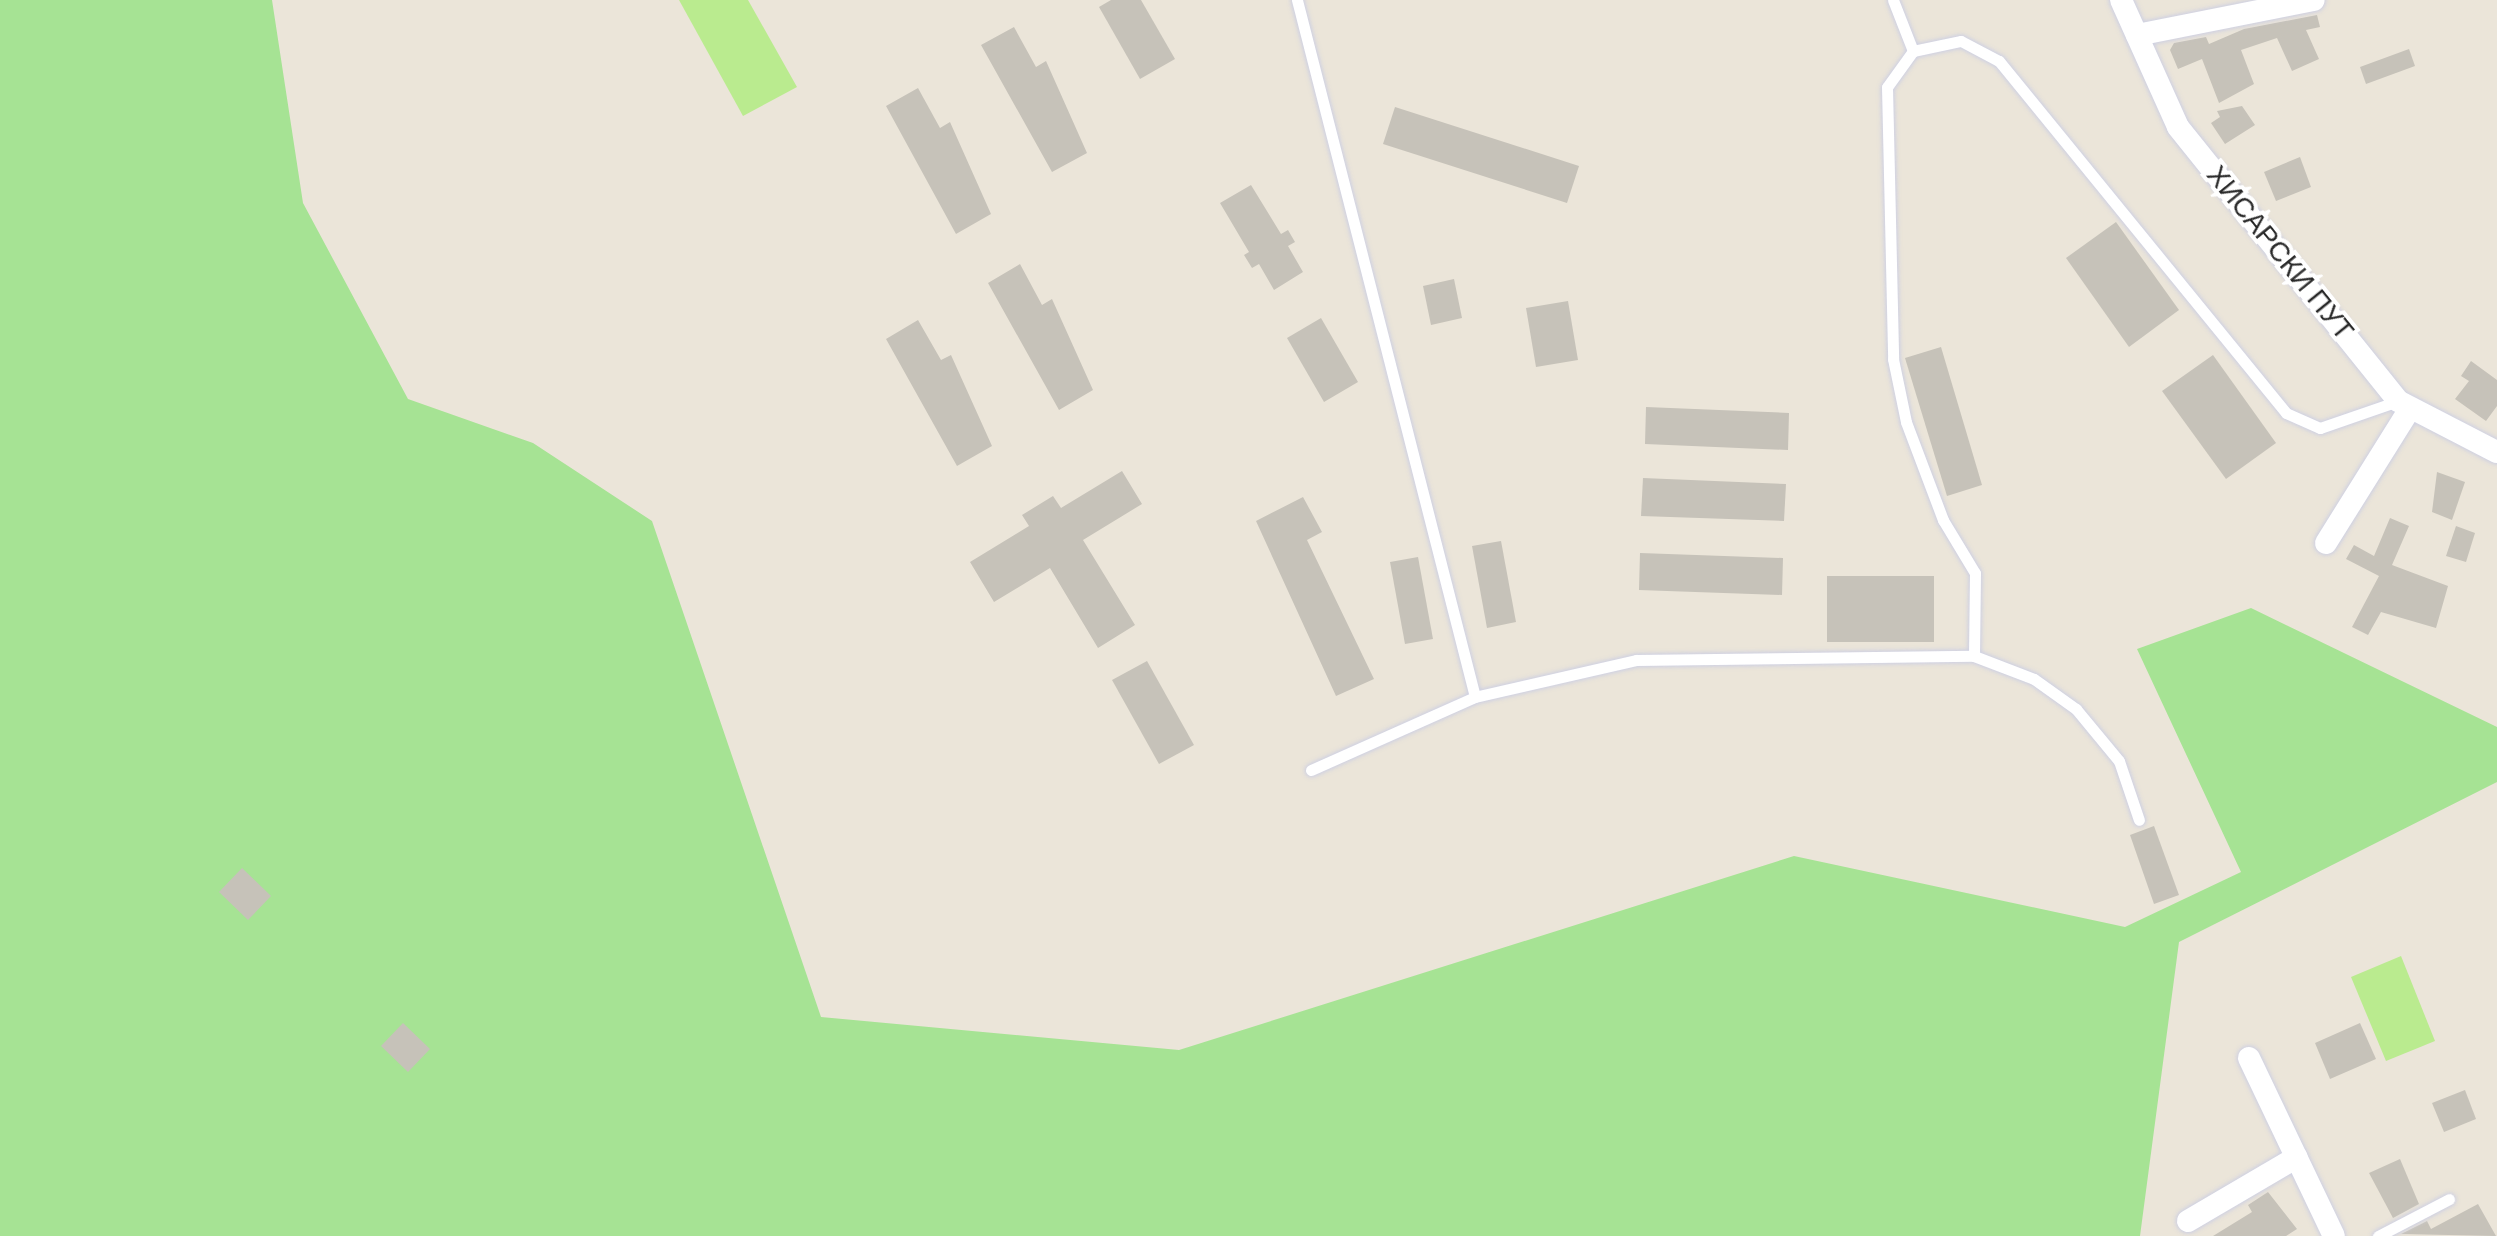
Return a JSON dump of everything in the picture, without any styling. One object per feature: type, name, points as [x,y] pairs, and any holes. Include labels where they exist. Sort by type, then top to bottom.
[{"type":"street","name":"ХИСАРСКИ ПУТ","points":[[2121,0],[2178,127],[2403,406],[2497,452]]},
{"type":"street","points":[[2136,34],[2314,0]]},
{"type":"street","points":[[2326,543],[2403,406]]},
{"type":"street","points":[[2249,1058],[2334,1236]]},
{"type":"street","points":[[2188,1221],[2297,1158]]},
{"type":"lane","points":[[1297,0],[1475,697]]},
{"type":"lane","points":[[1893,0],[1913,51]]},
{"type":"lane","points":[[1974,656],[1975,573],[1937,503],[1906,422],[1893,359],[1887,87],[1913,51],[1961,41],[1999,61],[2286,412],[2320,428],[2403,406]]},
{"type":"lane","points":[[1311,770],[1475,697],[1636,660],[1974,656],[2034,678],[2076,710],[2119,761],[2139,820]]},
{"type":"lane","points":[[2378,1236],[2450,1199]]},
{"type":"green space","points":[[0,0],[272,0],[303,203],[408,399],[533,443],[652,521],[821,1017],[1179,1050],[1794,856],[2125,927],[2241,872],[2137,649],[2251,608],[2497,727],[2497,782],[2179,942],[2140,1236],[0,1236]]},
{"type":"green space","points":[[679,0],[748,0],[797,87],[743,116]]},
{"type":"green space","points":[[2401,956],[2435,1041],[2386,1061],[2351,977]]},
{"type":"building","points":[[1111,0],[1141,0],[1175,59],[1140,79],[1099,7]]},
{"type":"building","points":[[2317,15],[2320,27],[2306,30],[2319,59],[2292,71],[2277,38],[2241,50],[2254,84],[2219,103],[2202,59],[2178,69],[2170,50],[2174,43],[2206,37],[2209,44],[2244,29]]},
{"type":"building","points":[[1014,27],[1036,67],[1046,61],[1087,153],[1052,172],[981,45]]},
{"type":"building","points":[[2409,49],[2415,66],[2366,84],[2360,67]]},
{"type":"building","points":[[918,88],[940,128],[950,122],[991,214],[956,234],[886,106]]},
{"type":"building","points":[[2242,106],[2255,125],[2225,144],[2211,123],[2220,117],[2217,111]]},
{"type":"building","points":[[1395,107],[1579,166],[1567,203],[1383,144]]},
{"type":"building","points":[[2300,157],[2311,187],[2276,201],[2264,172]]},
{"type":"building","points":[[1251,185],[1281,234],[1288,230],[1295,242],[1288,246],[1303,272],[1274,290],[1259,264],[1252,268],[1244,255],[1249,252],[1220,203]]},
{"type":"building","points":[[2116,222],[2179,310],[2129,347],[2066,258]]},
{"type":"building","points":[[1020,264],[1042,305],[1052,299],[1093,390],[1059,410],[988,283]]},
{"type":"building","points":[[1454,279],[1462,318],[1431,325],[1423,286]]},
{"type":"building","points":[[1568,301],[1578,360],[1536,367],[1526,308]]},
{"type":"building","points":[[1321,318],[1358,382],[1324,402],[1287,338]]},
{"type":"building","points":[[918,320],[941,360],[951,355],[992,446],[957,466],[886,339]]},
{"type":"building","points":[[1941,347],[1982,485],[1947,496],[1905,358]]},
{"type":"building","points":[[2213,355],[2276,443],[2226,479],[2162,391]]},
{"type":"building","points":[[2471,361],[2497,380],[2497,406],[2486,421],[2455,399],[2469,381],[2461,376]]},
{"type":"building","points":[[1646,407],[1789,413],[1788,450],[1645,444]]},
{"type":"building","points":[[1122,471],[1142,504],[1083,540],[1135,625],[1098,648],[1050,568],[994,602],[970,562],[1029,526],[1022,515],[1053,496],[1061,508]]},
{"type":"building","points":[[2437,472],[2465,482],[2452,520],[2432,512]]},
{"type":"building","points":[[1643,478],[1786,484],[1784,521],[1641,516]]},
{"type":"building","points":[[1303,497],[1322,532],[1307,540],[1374,679],[1336,696],[1256,521]]},
{"type":"building","points":[[2390,518],[2409,526],[2392,565],[2448,586],[2436,628],[2381,612],[2368,635],[2352,627],[2379,576],[2346,559],[2354,545],[2374,556]]},
{"type":"building","points":[[2456,526],[2475,533],[2466,562],[2446,556]]},
{"type":"building","points":[[1501,541],[1516,622],[1487,628],[1472,546]]},
{"type":"building","points":[[1640,553],[1783,558],[1782,595],[1639,590]]},
{"type":"building","points":[[1418,557],[1433,639],[1405,644],[1390,562]]},
{"type":"building","points":[[1827,576],[1934,576],[1934,642],[1827,642]]},
{"type":"building","points":[[1147,661],[1194,745],[1159,764],[1112,680]]},
{"type":"building","points":[[2154,826],[2179,895],[2154,904],[2130,835]]},
{"type":"building","points":[[242,868],[271,896],[248,920],[219,892]]},
{"type":"building","points":[[403,1023],[430,1049],[408,1072],[381,1046]]},
{"type":"building","points":[[2360,1023],[2376,1059],[2330,1079],[2315,1043]]},
{"type":"building","points":[[2465,1090],[2476,1119],[2444,1132],[2432,1103]]},
{"type":"building","points":[[2400,1159],[2419,1204],[2393,1218],[2369,1173]]},
{"type":"building","points":[[2268,1192],[2297,1229],[2286,1236],[2213,1236],[2252,1212],[2248,1205]]},
{"type":"building","points":[[2478,1204],[2496,1236],[2401,1234],[2427,1221],[2431,1229]]}]
